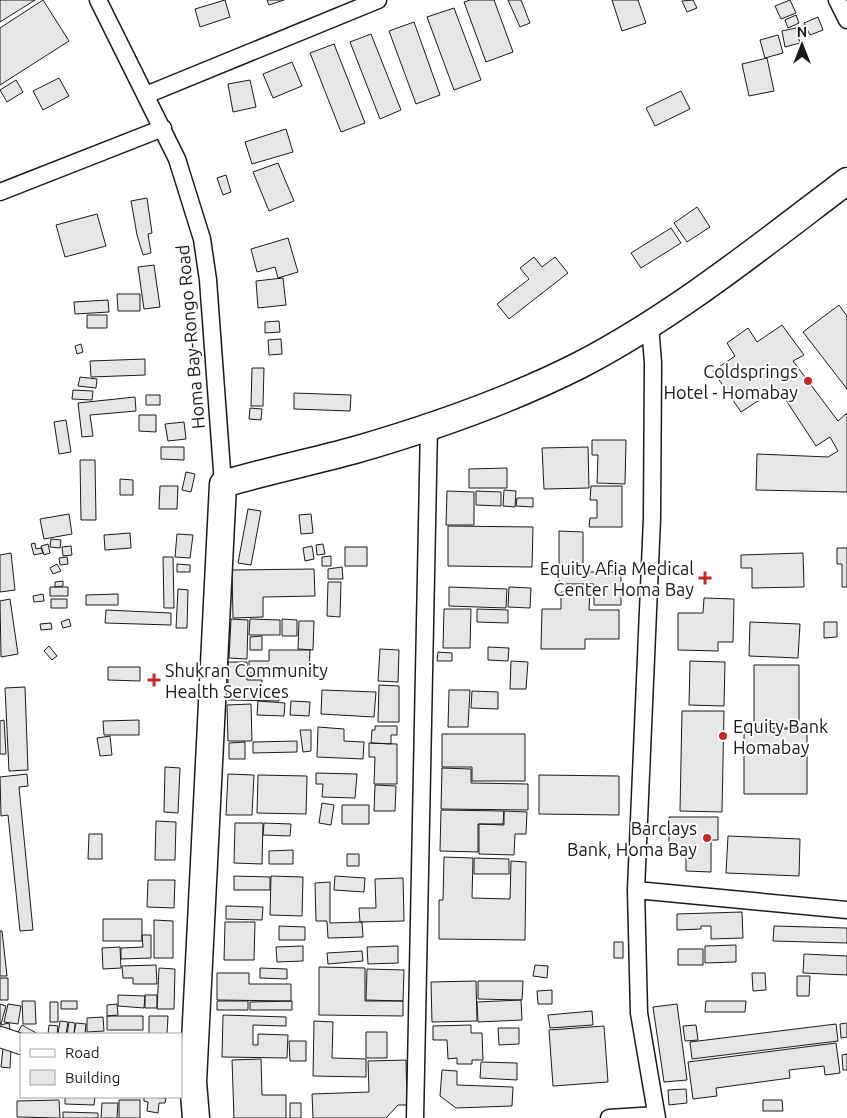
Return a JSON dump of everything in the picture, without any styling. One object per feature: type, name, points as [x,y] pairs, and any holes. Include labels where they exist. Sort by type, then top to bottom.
[{"type":"highway","points":[[196,1118],[187,1082],[223,484],[354,450],[429,426],[505,398],[571,369],[650,325],[847,181]]},
{"type":"street","name":"Homa Bay-Rongo Road","points":[[98,0],[163,128],[187,186],[202,239],[208,280],[223,484]]},
{"type":"street","points":[[146,95],[378,0]]},
{"type":"street","points":[[837,0],[847,20]]},
{"type":"street","points":[[0,192],[163,128]]},
{"type":"street","points":[[609,1118],[657,1117],[639,1013],[636,890],[652,518],[652,363],[650,325]]},
{"type":"street","points":[[415,1118],[429,426]]},
{"type":"street","points":[[636,890],[847,910]]},
{"type":"street","points":[[0,1036],[20,1044]]},
{"type":"building","points":[[0,0],[35,0],[0,22]]},
{"type":"building","points":[[43,0],[69,41],[0,85],[0,28]]},
{"type":"building","points":[[225,0],[230,17],[200,27],[195,9]]},
{"type":"building","points":[[267,0],[284,0],[269,5]]},
{"type":"building","points":[[470,0],[494,0],[513,52],[486,62],[464,2]]},
{"type":"building","points":[[508,0],[521,0],[530,23],[520,27]]},
{"type":"building","points":[[612,0],[638,0],[646,23],[622,31]]},
{"type":"building","points":[[693,0],[697,8],[687,12],[682,1]]},
{"type":"building","points":[[790,0],[796,13],[781,19],[775,6]]},
{"type":"building","points":[[454,8],[481,80],[454,90],[427,17]]},
{"type":"building","points":[[796,15],[799,23],[788,28],[785,20]]},
{"type":"building","points":[[818,17],[823,30],[810,35],[804,23]]},
{"type":"building","points":[[414,22],[440,95],[416,104],[389,31]]},
{"type":"building","points":[[796,28],[800,43],[785,47],[782,31]]},
{"type":"building","points":[[371,34],[401,110],[380,119],[350,42]]},
{"type":"building","points":[[778,35],[783,53],[765,58],[760,40]]},
{"type":"building","points":[[334,44],[365,123],[341,132],[310,53]]},
{"type":"building","points":[[767,58],[774,91],[749,96],[742,64]]},
{"type":"building","points":[[292,62],[302,86],[273,98],[263,74]]},
{"type":"building","points":[[59,78],[69,96],[43,110],[33,91]]},
{"type":"building","points":[[16,80],[23,92],[7,102],[0,90]]},
{"type":"building","points":[[250,80],[256,107],[233,112],[228,84]]},
{"type":"building","points":[[681,91],[690,109],[655,126],[646,108]]},
{"type":"building","points":[[286,129],[293,152],[252,164],[245,142]]},
{"type":"building","points":[[278,163],[294,201],[269,211],[253,172]]},
{"type":"building","points":[[226,175],[231,192],[223,195],[217,178]]},
{"type":"building","points":[[147,198],[152,233],[148,234],[151,253],[143,255],[137,235],[131,201]]},
{"type":"building","points":[[697,207],[710,227],[687,242],[674,223]]},
{"type":"building","points":[[97,214],[106,246],[65,257],[56,225]]},
{"type":"building","points":[[671,228],[681,243],[641,268],[631,253]]},
{"type":"building","points":[[288,238],[298,272],[278,278],[275,267],[257,272],[251,249]]},
{"type":"building","points":[[534,257],[542,267],[555,257],[568,273],[509,319],[497,304],[529,279],[520,268]]},
{"type":"building","points":[[154,265],[160,307],[144,309],[138,267]]},
{"type":"building","points":[[283,278],[286,305],[258,308],[256,281]]},
{"type":"building","points":[[117,294],[140,294],[140,311],[118,311]]},
{"type":"building","points":[[108,300],[109,312],[75,314],[74,302]]},
{"type":"building","points":[[839,305],[847,316],[847,389],[803,332]]},
{"type":"building","points":[[87,315],[107,315],[107,328],[87,328]]},
{"type":"building","points":[[279,321],[280,332],[265,333],[265,322]]},
{"type":"building","points":[[782,325],[804,355],[793,361],[838,421],[847,413],[847,492],[756,490],[757,454],[828,457],[838,451],[830,437],[816,446],[778,388],[741,412],[713,371],[735,356],[727,343],[748,328],[757,342]]},
{"type":"building","points":[[281,339],[282,354],[269,355],[268,340]]},
{"type":"building","points":[[81,344],[83,352],[77,354],[75,346]]},
{"type":"building","points":[[145,359],[145,375],[91,377],[90,361]]},
{"type":"building","points":[[252,368],[264,368],[263,406],[251,406]]},
{"type":"building","points":[[80,377],[97,379],[96,388],[78,386]]},
{"type":"building","points":[[73,390],[93,391],[92,400],[72,399]]},
{"type":"building","points":[[294,393],[351,395],[350,411],[294,409]]},
{"type":"building","points":[[146,395],[160,395],[160,405],[146,405]]},
{"type":"building","points":[[135,397],[136,411],[90,415],[93,436],[82,437],[78,403]]},
{"type":"building","points":[[250,408],[262,409],[261,420],[249,419]]},
{"type":"building","points":[[139,415],[156,415],[156,432],[139,431]]},
{"type":"building","points":[[66,420],[71,452],[59,454],[54,422]]},
{"type":"building","points":[[184,422],[186,439],[168,441],[165,424]]},
{"type":"building","points":[[592,440],[626,440],[625,484],[597,483],[598,455],[592,455]]},
{"type":"building","points":[[161,447],[184,447],[184,460],[161,459]]},
{"type":"building","points":[[588,447],[589,488],[544,489],[542,448]]},
{"type":"building","points":[[80,460],[95,460],[96,520],[81,520]]},
{"type":"building","points":[[507,468],[507,488],[469,488],[469,469]]},
{"type":"building","points":[[186,472],[195,474],[191,492],[182,490]]},
{"type":"building","points":[[120,479],[133,480],[133,495],[120,495]]},
{"type":"building","points":[[160,486],[178,486],[177,509],[159,509]]},
{"type":"building","points":[[591,486],[622,486],[622,527],[589,527],[590,518],[597,518],[597,500],[590,500]]},
{"type":"building","points":[[504,490],[516,491],[515,507],[503,506]]},
{"type":"building","points":[[447,491],[474,492],[474,525],[446,525]]},
{"type":"building","points":[[476,491],[501,492],[501,506],[476,505]]},
{"type":"building","points":[[517,498],[533,498],[533,507],[516,506]]},
{"type":"building","points":[[248,509],[261,511],[251,565],[238,563]]},
{"type":"building","points":[[69,514],[72,534],[44,539],[40,519]]},
{"type":"building","points":[[311,514],[313,533],[301,534],[299,515]]},
{"type":"building","points":[[448,526],[533,527],[532,567],[448,566]]},
{"type":"building","points":[[559,531],[583,532],[583,572],[621,572],[621,605],[594,605],[594,584],[559,584]]},
{"type":"building","points":[[130,533],[131,548],[105,550],[104,535]]},
{"type":"building","points":[[177,534],[193,535],[190,558],[175,557]]},
{"type":"building","points":[[51,539],[61,540],[60,548],[50,547]]},
{"type":"building","points":[[35,543],[36,549],[41,548],[43,553],[34,555],[31,544]]},
{"type":"building","points":[[48,544],[50,553],[44,555],[41,546]]},
{"type":"building","points":[[323,544],[325,554],[317,555],[316,545]]},
{"type":"building","points":[[71,546],[72,555],[63,556],[62,547]]},
{"type":"building","points":[[312,546],[314,559],[305,561],[303,548]]},
{"type":"building","points":[[345,547],[367,547],[367,566],[345,566]]},
{"type":"building","points":[[837,548],[847,548],[847,587],[842,587],[842,564],[837,564]]},
{"type":"building","points":[[11,553],[15,590],[0,592],[0,555]]},
{"type":"building","points":[[803,553],[804,587],[752,588],[752,568],[741,568],[741,555]]},
{"type":"building","points":[[331,556],[331,566],[322,566],[322,557]]},
{"type":"building","points":[[67,557],[68,564],[60,565],[59,558]]},
{"type":"building","points":[[163,557],[173,557],[174,608],[164,608]]},
{"type":"building","points":[[57,564],[61,571],[53,574],[50,568]]},
{"type":"building","points":[[177,564],[190,565],[190,572],[177,572]]},
{"type":"building","points":[[342,567],[343,579],[328,579],[328,569]]},
{"type":"building","points":[[314,569],[315,596],[263,597],[263,617],[233,618],[232,570]]},
{"type":"building","points":[[63,581],[63,586],[55,587],[55,582]]},
{"type":"building","points":[[328,582],[341,582],[340,617],[327,616]]},
{"type":"building","points":[[50,587],[68,587],[68,596],[50,596]]},
{"type":"building","points":[[449,587],[507,589],[506,608],[449,606]]},
{"type":"building","points":[[509,587],[531,588],[530,608],[508,607]]},
{"type":"building","points":[[178,589],[188,590],[187,628],[176,628]]},
{"type":"building","points":[[561,592],[590,592],[589,610],[619,610],[619,639],[585,639],[585,649],[541,649],[542,609],[561,609]]},
{"type":"building","points":[[43,594],[44,601],[34,602],[33,596]]},
{"type":"building","points":[[118,594],[118,605],[86,605],[86,595]]},
{"type":"building","points":[[704,598],[734,599],[733,642],[718,642],[718,651],[678,650],[678,613],[703,613]]},
{"type":"building","points":[[10,599],[18,654],[1,657],[0,601]]},
{"type":"building","points":[[51,599],[67,599],[67,608],[51,608]]},
{"type":"building","points":[[444,609],[471,609],[470,648],[443,648]]},
{"type":"building","points":[[477,609],[508,610],[508,623],[477,622]]},
{"type":"building","points":[[106,610],[171,613],[171,625],[105,623]]},
{"type":"building","points":[[69,619],[71,626],[63,628],[61,622]]},
{"type":"building","points":[[231,619],[248,620],[247,659],[229,658]]},
{"type":"building","points":[[250,619],[280,620],[280,635],[249,635]]},
{"type":"building","points":[[282,619],[297,620],[297,636],[282,636]]},
{"type":"building","points":[[299,621],[314,621],[313,650],[298,649]]},
{"type":"building","points":[[750,622],[800,624],[798,658],[749,656]]},
{"type":"building","points":[[824,622],[837,622],[837,637],[824,638]]},
{"type":"building","points":[[51,623],[52,629],[41,630],[40,624]]},
{"type":"building","points":[[262,636],[262,650],[250,650],[250,637]]},
{"type":"building","points":[[49,646],[57,656],[52,660],[44,651]]},
{"type":"building","points":[[488,647],[509,648],[508,661],[488,660]]},
{"type":"building","points":[[380,649],[399,650],[398,682],[378,681]]},
{"type":"building","points":[[269,650],[310,650],[309,674],[249,673],[249,661],[269,661]]},
{"type":"building","points":[[438,652],[452,653],[452,661],[437,661]]},
{"type":"building","points":[[511,661],[528,662],[526,689],[510,689]]},
{"type":"building","points":[[690,661],[725,662],[724,706],[689,705]]},
{"type":"building","points":[[228,662],[247,662],[247,680],[262,680],[261,690],[279,691],[279,701],[228,700]]},
{"type":"building","points":[[754,665],[799,665],[799,728],[754,728]]},
{"type":"building","points":[[108,667],[140,667],[140,681],[108,680]]},
{"type":"building","points":[[379,685],[399,686],[399,722],[378,722]]},
{"type":"building","points":[[25,687],[28,770],[9,771],[5,688]]},
{"type":"building","points":[[322,690],[376,692],[374,717],[321,714]]},
{"type":"building","points":[[449,690],[470,690],[468,727],[448,727]]},
{"type":"building","points":[[472,691],[498,692],[498,709],[471,708]]},
{"type":"building","points":[[258,701],[285,703],[284,716],[257,715]]},
{"type":"building","points":[[291,701],[310,702],[309,716],[290,715]]},
{"type":"building","points":[[251,704],[252,741],[228,741],[227,705]]},
{"type":"building","points":[[682,711],[724,711],[722,812],[680,811]]},
{"type":"building","points":[[4,720],[6,754],[0,754],[0,721]]},
{"type":"building","points":[[139,720],[139,735],[104,735],[103,721]]},
{"type":"building","points":[[375,726],[397,726],[397,735],[391,735],[391,744],[371,743],[372,730],[375,730]]},
{"type":"building","points":[[318,727],[344,729],[344,741],[364,742],[363,759],[317,757]]},
{"type":"building","points":[[744,729],[807,729],[807,794],[744,794]]},
{"type":"building","points":[[300,730],[311,730],[311,751],[303,752]]},
{"type":"building","points":[[442,734],[525,734],[525,781],[472,781],[472,767],[442,767]]},
{"type":"building","points":[[110,736],[112,755],[100,756],[97,738]]},
{"type":"building","points":[[297,741],[297,752],[253,753],[253,742]]},
{"type":"building","points":[[245,742],[245,759],[229,759],[229,743]]},
{"type":"building","points":[[369,743],[397,744],[397,784],[374,784],[375,757],[369,757]]},
{"type":"building","points":[[165,767],[180,768],[178,813],[164,812]]},
{"type":"building","points":[[442,768],[471,769],[471,783],[528,784],[528,810],[441,809]]},
{"type":"building","points":[[316,773],[357,774],[355,798],[322,797],[323,784],[316,784]]},
{"type":"building","points":[[27,774],[28,786],[19,787],[33,930],[20,931],[8,815],[1,816],[0,777]]},
{"type":"building","points":[[228,774],[254,775],[252,815],[226,815]]},
{"type":"building","points":[[258,775],[307,776],[306,814],[257,813]]},
{"type":"building","points":[[539,775],[619,776],[619,815],[539,814]]},
{"type":"building","points":[[375,785],[396,786],[395,811],[374,811]]},
{"type":"building","points":[[322,803],[334,805],[331,825],[319,823]]},
{"type":"building","points":[[342,805],[369,805],[369,824],[342,824]]},
{"type":"building","points":[[441,810],[504,811],[503,824],[478,824],[478,852],[440,851]]},
{"type":"building","points":[[504,811],[527,812],[526,834],[515,834],[514,855],[479,854],[479,824],[504,825]]},
{"type":"building","points":[[669,817],[718,817],[718,840],[711,840],[711,872],[686,871],[686,854],[669,854]]},
{"type":"building","points":[[156,821],[176,822],[175,860],[155,860]]},
{"type":"building","points":[[235,823],[263,823],[262,864],[234,863]]},
{"type":"building","points":[[264,823],[291,824],[290,836],[263,835]]},
{"type":"building","points":[[89,834],[102,834],[102,859],[88,859]]},
{"type":"building","points":[[728,836],[800,839],[799,876],[726,873]]},
{"type":"building","points":[[293,850],[293,864],[269,864],[269,851]]},
{"type":"building","points":[[347,854],[359,854],[359,866],[347,866]]},
{"type":"building","points":[[444,857],[473,858],[472,898],[510,899],[511,861],[526,862],[525,940],[439,939],[439,900],[443,900]]},
{"type":"building","points":[[474,858],[509,859],[509,874],[474,874]]},
{"type":"building","points":[[234,876],[270,877],[270,890],[234,890]]},
{"type":"building","points":[[271,876],[303,877],[302,916],[270,915]]},
{"type":"building","points":[[335,876],[365,878],[364,892],[334,890]]},
{"type":"building","points":[[403,878],[404,921],[360,922],[359,908],[376,908],[375,879]]},
{"type":"building","points":[[148,880],[175,880],[174,908],[147,907]]},
{"type":"building","points":[[330,882],[330,923],[362,922],[363,937],[328,938],[327,921],[316,921],[315,883]]},
{"type":"building","points":[[226,906],[263,907],[262,920],[226,919]]},
{"type":"building","points":[[742,912],[743,938],[711,939],[711,926],[701,926],[701,929],[677,930],[677,914]]},
{"type":"building","points":[[103,919],[142,919],[142,941],[103,941]]},
{"type":"building","points":[[154,920],[173,921],[173,958],[154,958]]},
{"type":"building","points":[[225,922],[255,922],[254,960],[224,960]]},
{"type":"building","points":[[279,926],[305,927],[305,940],[279,940]]},
{"type":"building","points":[[774,926],[847,928],[847,943],[773,941]]},
{"type":"building","points":[[0,931],[2,931],[7,976],[0,976]]},
{"type":"building","points":[[142,935],[151,935],[151,958],[121,959],[121,948],[143,947]]},
{"type":"building","points":[[614,942],[623,942],[623,958],[614,958]]},
{"type":"building","points":[[736,945],[736,962],[705,963],[705,946]]},
{"type":"building","points":[[303,946],[303,961],[277,962],[276,947]]},
{"type":"building","points":[[398,946],[398,963],[368,964],[367,947]]},
{"type":"building","points":[[120,947],[121,968],[103,969],[102,948]]},
{"type":"building","points":[[678,949],[703,949],[703,965],[678,965]]},
{"type":"building","points":[[362,951],[363,961],[328,964],[327,953]]},
{"type":"building","points":[[804,954],[847,956],[847,975],[803,973]]},
{"type":"building","points":[[156,965],[157,984],[133,984],[133,978],[123,978],[122,966]]},
{"type":"building","points":[[535,965],[548,966],[547,978],[533,976]]},
{"type":"building","points":[[319,967],[365,968],[365,1001],[403,1001],[403,1016],[319,1015]]},
{"type":"building","points":[[159,968],[175,969],[174,1009],[157,1009]]},
{"type":"building","points":[[260,968],[287,969],[287,979],[260,978]]},
{"type":"building","points":[[367,969],[404,970],[403,1001],[366,1000]]},
{"type":"building","points":[[217,973],[249,973],[249,984],[291,984],[291,1001],[217,1000]]},
{"type":"building","points":[[752,973],[765,973],[766,990],[753,991]]},
{"type":"building","points":[[797,976],[810,976],[809,996],[797,996]]},
{"type":"building","points":[[0,978],[8,978],[8,1000],[0,1000]]},
{"type":"building","points":[[476,981],[477,1021],[432,1022],[431,982]]},
{"type":"building","points":[[478,981],[523,981],[522,1000],[478,999]]},
{"type":"building","points":[[552,990],[552,1004],[538,1004],[537,991]]},
{"type":"building","points":[[118,995],[145,996],[144,1008],[118,1006]]},
{"type":"building","points":[[145,995],[157,995],[157,1008],[145,1008]]},
{"type":"building","points":[[521,1000],[522,1020],[478,1022],[477,1002]]},
{"type":"building","points":[[22,1001],[35,1001],[36,1024],[23,1024]]},
{"type":"building","points":[[61,1001],[77,1001],[77,1009],[61,1009]]},
{"type":"building","points":[[217,1001],[248,1001],[248,1010],[217,1010]]},
{"type":"building","points":[[292,1001],[292,1010],[250,1010],[250,1002]]},
{"type":"building","points":[[706,1001],[746,1001],[745,1012],[705,1012]]},
{"type":"building","points":[[50,1002],[58,1002],[58,1022],[50,1022]]},
{"type":"building","points":[[0,1004],[6,1006],[1,1024],[0,1023]]},
{"type":"building","points":[[8,1004],[21,1006],[18,1024],[4,1022]]},
{"type":"building","points":[[117,1004],[118,1015],[107,1016],[107,1005]]},
{"type":"building","points":[[677,1004],[687,1080],[664,1082],[653,1007]]},
{"type":"building","points":[[592,1011],[593,1025],[550,1028],[548,1015]]},
{"type":"building","points":[[223,1015],[286,1017],[286,1026],[253,1025],[253,1045],[258,1045],[258,1034],[288,1035],[287,1058],[222,1057]]},
{"type":"building","points":[[107,1016],[143,1016],[143,1030],[107,1030]]},
{"type":"building","points":[[149,1016],[168,1016],[167,1033],[149,1033]]},
{"type":"building","points":[[103,1017],[104,1031],[87,1032],[87,1018]]},
{"type":"building","points":[[60,1021],[68,1022],[66,1033],[58,1033]]},
{"type":"building","points":[[314,1021],[333,1022],[332,1058],[366,1059],[366,1077],[313,1076]]},
{"type":"building","points":[[69,1022],[75,1023],[74,1033],[67,1033]]},
{"type":"building","points":[[9,1023],[11,1036],[1,1032],[0,1025]]},
{"type":"building","points":[[76,1023],[86,1024],[85,1033],[74,1033]]},
{"type":"building","points":[[847,1023],[847,1037],[841,1038],[840,1024]]},
{"type":"building","points":[[836,1024],[838,1041],[692,1059],[690,1042]]},
{"type":"building","points":[[22,1025],[36,1033],[20,1033],[18,1032]]},
{"type":"building","points":[[49,1025],[58,1026],[57,1033],[48,1033]]},
{"type":"building","points":[[471,1025],[471,1033],[482,1033],[483,1060],[472,1060],[472,1064],[457,1064],[457,1058],[448,1059],[447,1040],[433,1040],[433,1026]]},
{"type":"building","points":[[696,1025],[698,1040],[685,1041],[683,1026]]},
{"type":"building","points":[[604,1026],[608,1082],[553,1086],[549,1030]]},
{"type":"building","points":[[498,1028],[519,1028],[519,1044],[499,1045]]},
{"type":"building","points":[[366,1032],[387,1032],[387,1058],[366,1058]]},
{"type":"building","points":[[289,1041],[306,1041],[306,1061],[290,1061]]},
{"type":"building","points":[[836,1043],[840,1073],[825,1075],[824,1066],[789,1070],[790,1078],[716,1088],[717,1096],[693,1099],[688,1062]]},
{"type":"building","points":[[3,1048],[11,1049],[10,1068],[1,1067]]},
{"type":"building","points":[[847,1054],[847,1070],[843,1070],[842,1055]]},
{"type":"building","points":[[261,1059],[262,1095],[286,1095],[286,1118],[234,1118],[232,1060]]},
{"type":"building","points":[[406,1060],[407,1105],[398,1105],[386,1118],[313,1118],[312,1094],[369,1092],[368,1061]]},
{"type":"building","points":[[481,1062],[517,1063],[517,1080],[480,1078]]},
{"type":"building","points":[[442,1070],[457,1071],[457,1085],[513,1087],[512,1106],[456,1108],[440,1096]]},
{"type":"building","points":[[686,1089],[687,1103],[669,1105],[668,1090]]},
{"type":"building","points":[[65,1098],[95,1098],[94,1105],[65,1104]]},
{"type":"building","points":[[144,1098],[166,1098],[165,1103],[159,1103],[158,1113],[147,1111],[148,1102],[144,1101]]},
{"type":"building","points":[[59,1100],[60,1118],[17,1117],[17,1101]]},
{"type":"building","points":[[119,1100],[140,1100],[140,1118],[119,1118]]},
{"type":"building","points":[[763,1100],[782,1100],[783,1111],[763,1111]]},
{"type":"building","points":[[102,1103],[118,1103],[117,1118],[101,1118]]},
{"type":"building","points":[[290,1103],[301,1103],[301,1118],[290,1118]]},
{"type":"building","points":[[63,1112],[98,1113],[98,1118],[63,1118]]},
{"type":"place","name":"Coldsprings Hotel - Homabay","points":[[808,381]]},
{"type":"place","name":"Equity Afia Medical Center Homa Bay","points":[[705,578]]},
{"type":"place","name":"Shukran Community Health Services","points":[[154,680]]},
{"type":"place","name":"Equity Bank Homabay","points":[[723,736]]},
{"type":"place","name":"Barclays Bank, Homa Bay","points":[[707,838]]}]
